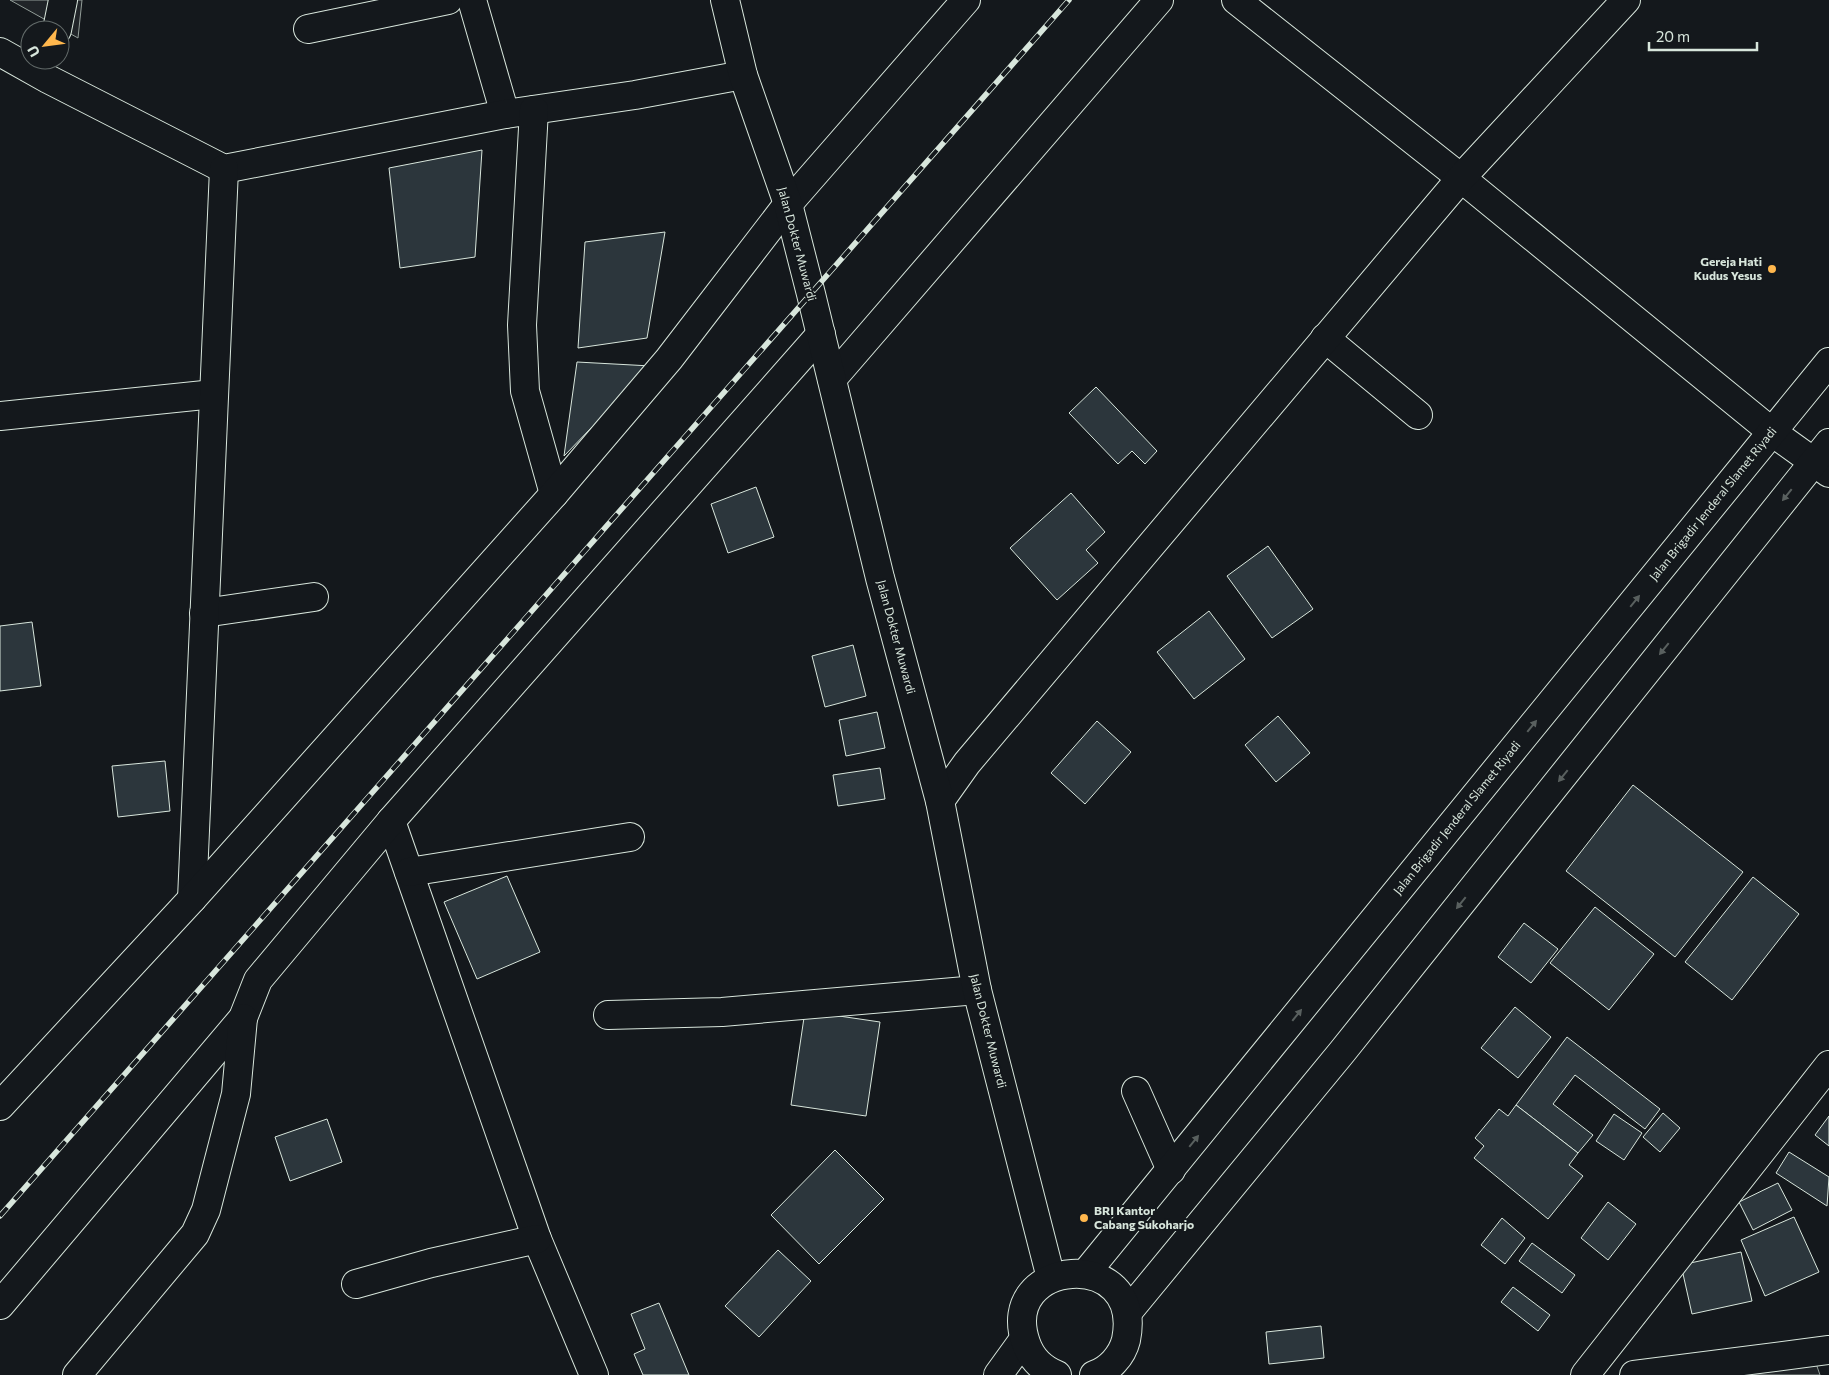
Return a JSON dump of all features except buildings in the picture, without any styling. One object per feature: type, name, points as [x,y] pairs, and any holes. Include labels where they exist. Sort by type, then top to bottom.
[{"type":"street","points":[[60,20],[63,0]]},
{"type":"street","points":[[308,29],[448,0]]},
{"type":"street","points":[[472,0],[505,114]]},
{"type":"street","name":"Jalan Dokter Muwardi","points":[[725,0],[743,76],[788,204],[880,578],[940,801],[977,990],[1051,1278]]},
{"type":"street","points":[[0,1106],[192,899],[554,494],[669,359],[788,204],[966,0]]},
{"type":"street","points":[[832,379],[1160,0]]},
{"type":"street","points":[[1126,1313],[1342,1052],[1824,460],[1772,432],[1461,178],[1236,0]]},
{"type":"street","points":[[940,801],[967,763],[1461,178],[1626,0]]},
{"type":"street","points":[[0,52],[20,59]]},
{"type":"street","points":[[50,70],[224,169],[505,114],[635,95],[743,76]]},
{"type":"street","points":[[534,110],[522,326],[525,391],[554,494]]},
{"type":"street","points":[[192,899],[224,169]]},
{"type":"street","points":[[77,1375],[195,1234],[206,1210],[236,1094],[243,1018],[258,980],[391,821],[821,334]]},
{"type":"street","points":[[1325,338],[1418,415]]},
{"type":"street","name":"Jalan Brigadir Jenderal Slamet Riyadi","points":[[1085,1274],[1829,362]]},
{"type":"street","points":[[0,416],[214,394]]},
{"type":"street","points":[[204,613],[314,598]]},
{"type":"street","points":[[391,821],[537,1239],[594,1375]]},
{"type":"street","points":[[409,872],[630,837]]},
{"type":"street","points":[[608,1015],[722,1012],[977,990]]},
{"type":"street","points":[[0,1304],[243,1018]]},
{"type":"street","points":[[1585,1375],[1829,1065]]},
{"type":"street","points":[[1136,1091],[1171,1170]]},
{"type":"street","points":[[356,1284],[431,1263],[537,1239]]},
{"type":"street","points":[[1057,1375],[1041,1366],[1033,1358],[1024,1339],[1022,1324],[1024,1310],[1030,1297],[1051,1278],[1068,1273],[1085,1274],[1100,1279],[1112,1288],[1121,1300],[1126,1313],[1128,1329],[1125,1344],[1117,1358],[1103,1373]]},
{"type":"street","points":[[998,1375],[1024,1339]]},
{"type":"street","points":[[1634,1375],[1828,1353]]},
{"type":"shaded area","points":[[10,0],[82,0],[78,38],[70,34],[70,20],[46,20]]},
{"type":"shaded area","points":[[1812,1352],[1820,1375],[1656,1375]]},
{"type":"railway","points":[[0,1216],[1069,0]]},
{"type":"place","name":"Gereja Hati Kudus Yesus","points":[[1772,269]]},
{"type":"place","name":"BRI Kantor Cabang Sukoharjo","points":[[1084,1218]]}]
